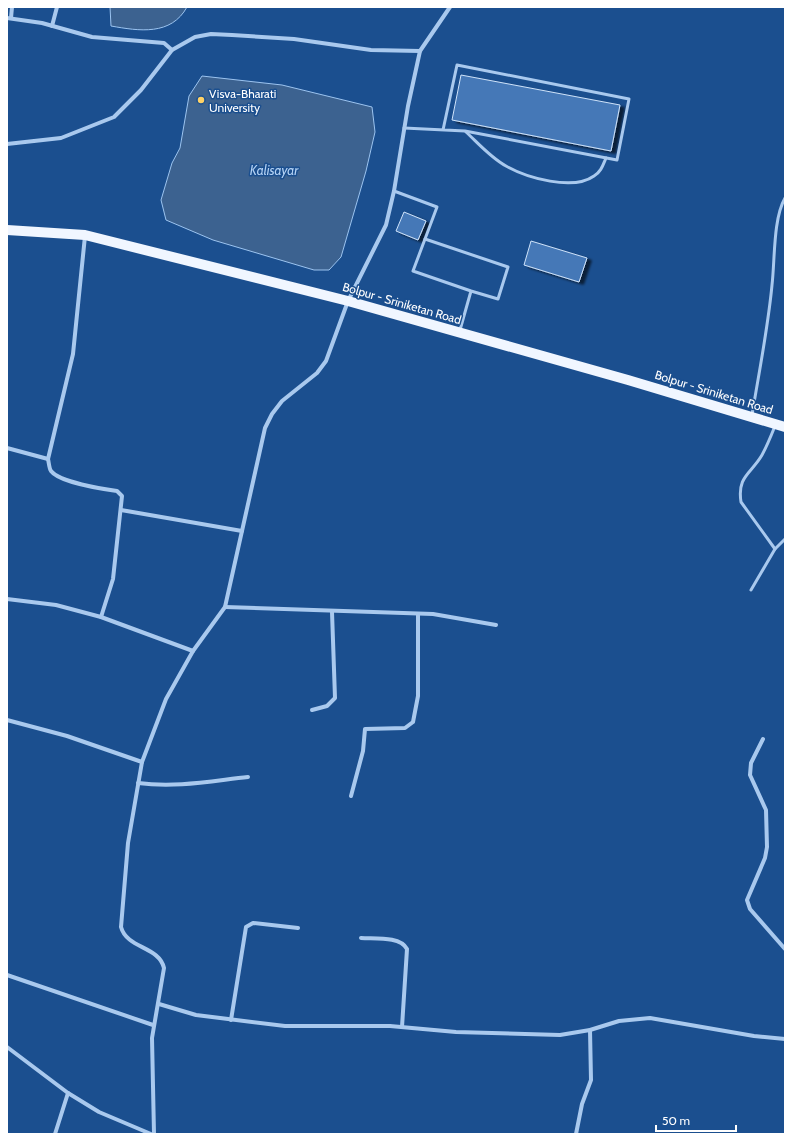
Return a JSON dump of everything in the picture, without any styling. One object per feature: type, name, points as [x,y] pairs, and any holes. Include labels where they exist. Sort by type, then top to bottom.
[{"type":"main road","name":"Bolpur - Sriniketan Road","points":[[7,230],[85,235],[348,301],[781,426]]},
{"type":"street","points":[[12,7],[9,18],[42,23],[92,37],[164,43],[172,50]]},
{"type":"street","points":[[52,26],[57,7]]},
{"type":"street","points":[[154,1134],[151,1050],[153,1025],[159,1004],[163,975],[162,963],[156,955],[126,938],[121,927],[125,868],[142,762],[166,699],[193,651],[225,607],[265,428],[272,414],[282,401],[317,373],[326,361],[348,301],[386,225],[394,191],[404,128],[420,51],[450,7]]},
{"type":"street","points":[[7,144],[61,138],[114,117],[141,90],[172,50],[195,37],[211,34],[294,39],[371,50],[420,51]]},
{"type":"street","points":[[85,235],[72,354],[48,459],[50,470],[55,475],[72,481],[119,492],[122,498],[113,579],[101,617]]},
{"type":"street","points":[[7,448],[48,459]]},
{"type":"street","points":[[121,510],[242,531]]},
{"type":"street","points":[[7,599],[56,606],[101,617],[193,651]]},
{"type":"street","points":[[225,607],[332,612],[433,614],[496,624]]},
{"type":"street","points":[[312,710],[327,706],[335,698],[332,612]]},
{"type":"street","points":[[351,796],[363,751],[365,729],[405,728],[413,722],[418,696],[418,614]]},
{"type":"street","points":[[7,720],[67,736],[142,762]]},
{"type":"street","points":[[763,739],[751,763],[750,775],[766,810],[767,847],[765,858],[747,900],[750,909],[785,949]]},
{"type":"street","points":[[138,783],[157,786],[190,784],[248,777]]},
{"type":"street","points":[[231,1020],[246,927],[253,923],[298,928]]},
{"type":"street","points":[[361,938],[396,941],[405,945],[407,949],[402,1027]]},
{"type":"street","points":[[7,975],[153,1025]]},
{"type":"street","points":[[159,1004],[196,1015],[285,1026],[402,1027],[456,1032],[544,1035],[566,1034],[590,1030],[619,1021],[650,1018],[754,1036],[785,1039]]},
{"type":"street","points":[[576,1134],[582,1104],[591,1080],[590,1030]]},
{"type":"street","points":[[7,1047],[68,1093],[111,1119],[151,1134]]},
{"type":"street","points":[[55,1134],[68,1093]]},
{"type":"lane","points":[[404,128],[443,130],[465,131],[617,160],[629,99],[457,65],[443,130]]},
{"type":"lane","points":[[465,131],[505,166],[531,177],[558,182],[579,182],[593,177],[599,172],[606,158]]},
{"type":"lane","points":[[394,191],[437,207],[425,239],[413,272],[498,299],[508,267],[425,239]]},
{"type":"lane","points":[[752,417],[772,286],[781,204],[785,198]]},
{"type":"lane","points":[[459,332],[471,291]]},
{"type":"lane","points":[[775,550],[741,502],[740,494],[741,482],[781,426]]},
{"type":"lane","points":[[751,590],[775,550],[785,539]]},
{"type":"water","points":[[110,7],[187,7],[172,23],[163,27],[143,30],[111,26]]},
{"type":"water","name":"Kalisayar","points":[[202,76],[282,85],[372,107],[375,132],[366,171],[341,257],[329,270],[314,270],[213,240],[166,220],[161,200],[172,163],[180,148],[189,96]]},
{"type":"building","points":[[461,75],[620,105],[611,151],[452,120]]},
{"type":"building","points":[[404,212],[426,221],[418,240],[396,231]]},
{"type":"building","points":[[531,241],[587,258],[579,282],[524,265]]},
{"type":"place","name":"Visva-Bharati University","points":[[201,100]]}]
